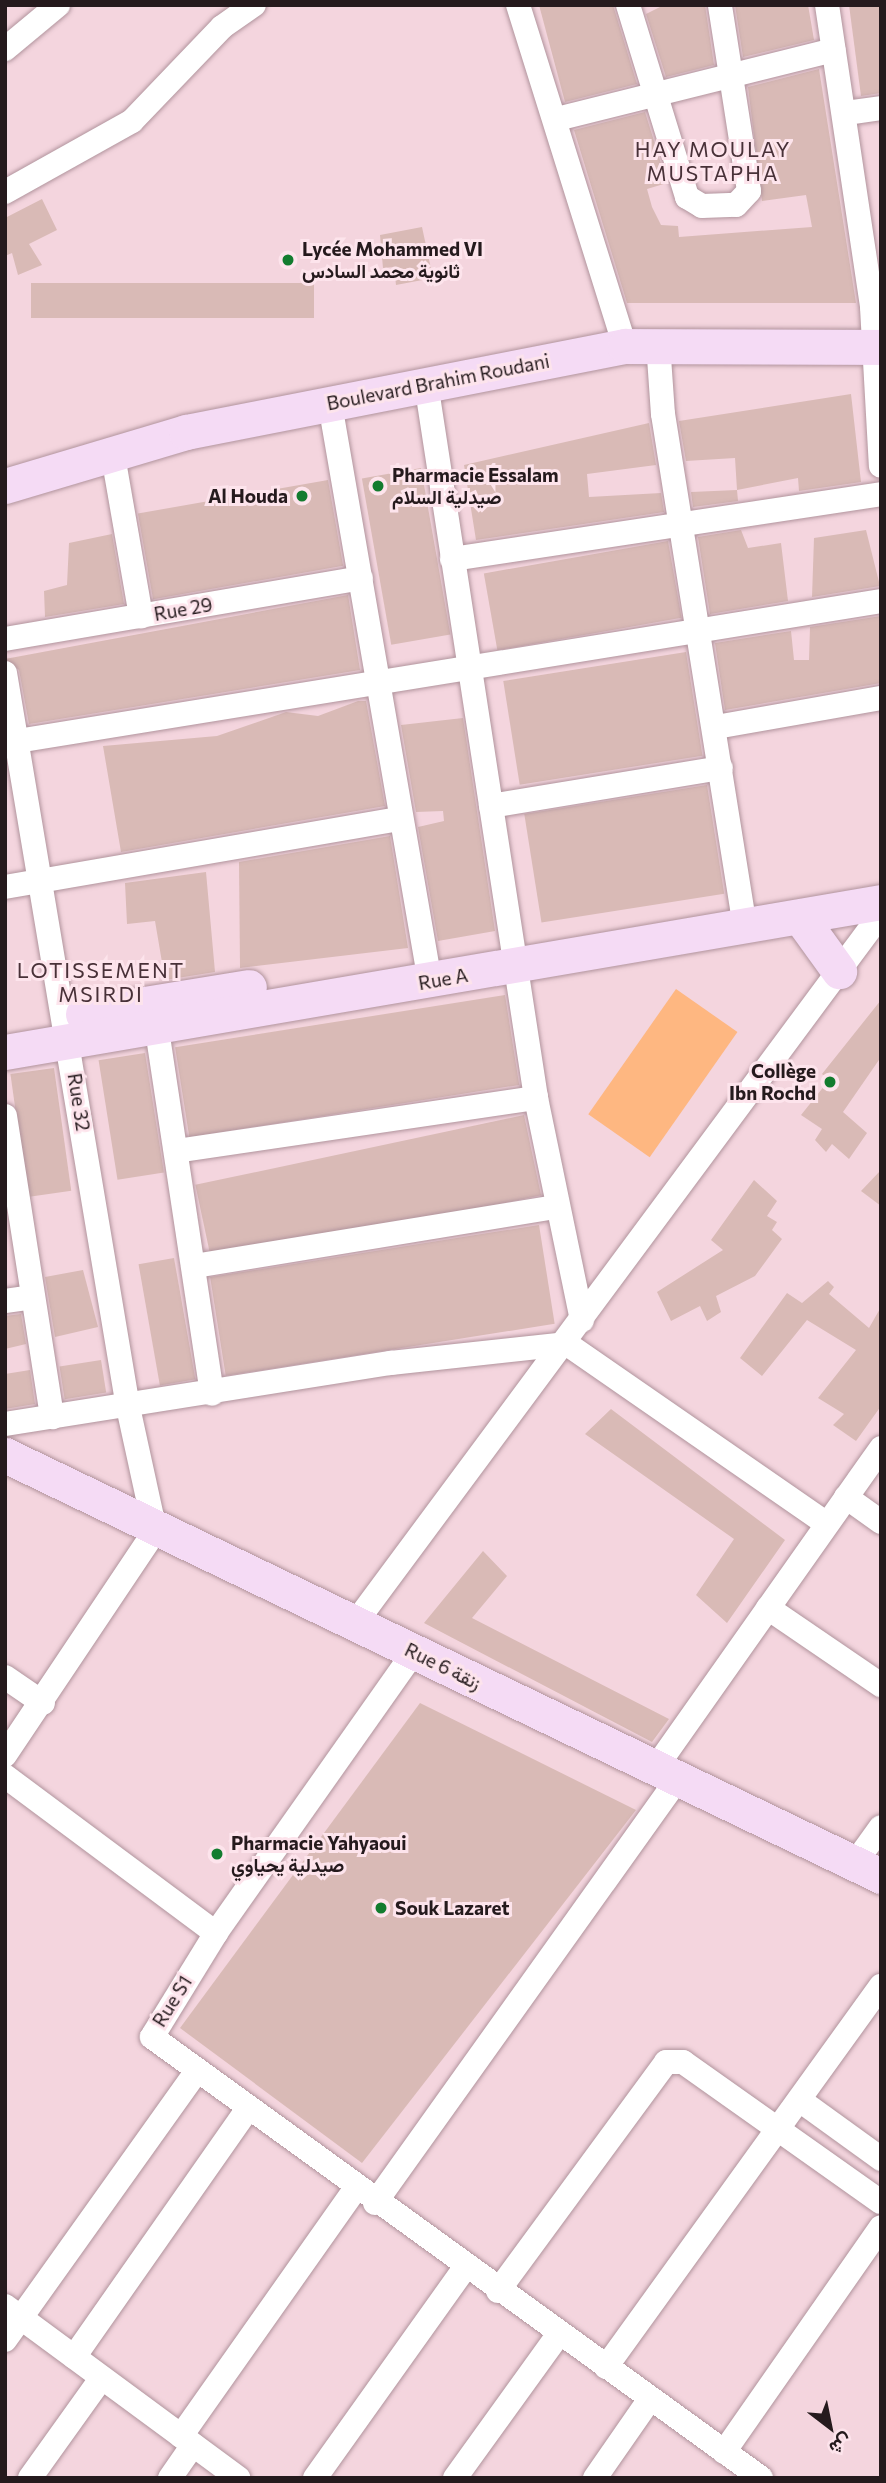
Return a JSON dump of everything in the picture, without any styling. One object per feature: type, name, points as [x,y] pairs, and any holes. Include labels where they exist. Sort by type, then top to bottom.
[{"type":"street","points":[[5,49],[58,5]]},
{"type":"street","points":[[5,192],[132,121],[222,27],[254,5]]},
{"type":"street","points":[[518,5],[557,119],[641,344],[679,526],[716,727],[743,915]]},
{"type":"street","points":[[628,5],[689,203],[736,205],[749,191],[720,5]]},
{"type":"street","points":[[827,5],[846,113],[877,347],[881,466]]},
{"type":"street","points":[[557,119],[731,73],[834,50]]},
{"type":"street","points":[[846,113],[881,108]]},
{"type":"street","name":"Boulevard Brahim Roudani","points":[[5,486],[112,450],[426,383],[641,344],[877,347]]},
{"type":"street","points":[[426,383],[452,559],[472,668],[536,1098],[582,1320]]},
{"type":"street","points":[[330,404],[380,683],[399,819],[428,970]]},
{"type":"street","points":[[112,450],[142,616]]},
{"type":"street","points":[[452,559],[881,494]]},
{"type":"street","name":"Rue 29","points":[[5,639],[361,578]]},
{"type":"street","points":[[12,742],[881,601]]},
{"type":"street","name":"Rue 32","points":[[5,673],[12,742],[44,882],[128,1407],[155,1531]]},
{"type":"street","points":[[716,727],[881,698]]},
{"type":"street","points":[[491,806],[721,768]]},
{"type":"street","points":[[5,887],[399,819]]},
{"type":"street","name":"Rue A","points":[[5,1028],[67,1029],[428,970],[743,915],[881,881]]},
{"type":"street","name":"Rue A","points":[[743,915],[800,917],[881,902]]},
{"type":"street","points":[[356,1622],[567,1344],[881,914]]},
{"type":"street","points":[[800,917],[839,971]]},
{"type":"street","points":[[155,1015],[195,1266],[212,1394]]},
{"type":"street","name":"Rue A","points":[[5,1052],[67,1029]]},
{"type":"street","points":[[176,1151],[536,1098]]},
{"type":"street","points":[[5,1116],[11,1188],[52,1418]]},
{"type":"street","points":[[195,1266],[557,1207]]},
{"type":"street","points":[[5,1301],[32,1297]]},
{"type":"street","points":[[5,1424],[212,1394],[418,1359],[567,1344],[827,1524]]},
{"type":"street","points":[[170,2478],[187,2441],[666,1775],[768,1608],[881,1447]]},
{"type":"street","name":"Rue 6 زنقة","points":[[5,1455],[155,1531],[239,1563],[666,1775],[868,1870]]},
{"type":"street","points":[[846,1497],[881,1522]]},
{"type":"street","points":[[5,1755],[43,1703],[155,1531]]},
{"type":"street","points":[[768,1608],[881,1685]]},
{"type":"street","name":"Rue S1","points":[[414,1652],[152,2027],[157,2045],[606,2367],[740,2468]]},
{"type":"street","points":[[5,1677],[43,1703]]},
{"type":"street","points":[[5,1776],[216,1933]]},
{"type":"street","points":[[868,1870],[881,1827]]},
{"type":"street","points":[[606,2367],[801,2101],[881,1986]]},
{"type":"street","points":[[498,2291],[666,2062],[683,2062],[782,2127],[881,2202]]},
{"type":"street","points":[[5,2340],[13,2312],[195,2074]]},
{"type":"street","points":[[801,2101],[881,2160]]},
{"type":"street","points":[[74,2357],[246,2111]]},
{"type":"street","points":[[740,2468],[881,2227]]},
{"type":"street","points":[[315,2478],[466,2266]]},
{"type":"street","points":[[13,2312],[238,2478]]},
{"type":"street","points":[[455,2478],[559,2334]]},
{"type":"street","points":[[30,2478],[101,2379]]},
{"type":"street","points":[[594,2478],[650,2399]]},
{"type":"shaded area","points":[[676,989],[737,1032],[650,1157],[588,1114]]},
{"type":"building","points":[[539,5],[613,5],[637,84],[565,102]]},
{"type":"building","points":[[664,5],[705,5],[714,65],[666,77],[646,14]]},
{"type":"building","points":[[735,5],[808,5],[814,40],[743,57]]},
{"type":"building","points":[[849,5],[881,5],[881,93],[861,96]]},
{"type":"building","points":[[819,69],[856,303],[627,303],[574,130],[645,112],[667,183],[647,189],[661,225],[678,226],[679,237],[812,227],[806,195],[762,201],[748,87]]},
{"type":"building","points":[[42,199],[57,230],[29,244],[42,265],[18,275],[12,253],[5,256],[5,218]]},
{"type":"building","points":[[422,227],[433,278],[396,285],[394,267],[383,268],[380,235]]},
{"type":"building","points":[[31,283],[314,283],[314,318],[31,318]]},
{"type":"building","points":[[851,394],[861,482],[799,491],[798,478],[737,490],[735,458],[686,461],[679,421]]},
{"type":"building","points":[[649,423],[656,465],[587,474],[589,497],[661,493],[664,512],[476,540],[464,465]]},
{"type":"building","points":[[421,468],[450,634],[391,645],[362,478]]},
{"type":"building","points":[[328,480],[343,566],[153,599],[138,514]]},
{"type":"building","points":[[737,490],[738,501],[693,507],[691,492]]},
{"type":"building","points":[[741,530],[748,548],[781,543],[788,601],[710,614],[698,537]]},
{"type":"building","points":[[866,530],[880,586],[812,597],[814,538]]},
{"type":"building","points":[[112,534],[124,604],[45,617],[44,591],[67,585],[69,543]]},
{"type":"building","points":[[668,541],[682,618],[497,650],[484,573]]},
{"type":"building","points":[[348,595],[360,670],[29,724],[19,670],[5,659]]},
{"type":"building","points":[[881,616],[881,683],[725,710],[715,643],[791,631],[794,660],[809,660],[810,627]]},
{"type":"building","points":[[686,652],[702,756],[520,785],[503,681]]},
{"type":"building","points":[[358,701],[366,701],[385,806],[121,852],[103,746],[217,736],[286,712],[318,716]]},
{"type":"building","points":[[463,718],[495,931],[438,941],[418,827],[444,821],[443,811],[416,812],[401,725]]},
{"type":"building","points":[[707,785],[724,894],[541,923],[524,814]]},
{"type":"building","points":[[390,836],[408,948],[240,968],[239,862]]},
{"type":"building","points":[[206,872],[215,972],[165,980],[155,921],[127,924],[125,883]]},
{"type":"building","points":[[505,995],[519,1085],[189,1137],[175,1047]]},
{"type":"building","points":[[881,1000],[881,1057],[843,1112],[867,1133],[849,1159],[832,1144],[826,1152],[815,1140],[822,1129],[801,1115],[829,1080],[822,1074]]},
{"type":"building","points":[[145,1053],[164,1173],[118,1180],[99,1060]]},
{"type":"building","points":[[54,1068],[71,1191],[28,1197],[10,1074]]},
{"type":"building","points":[[524,1115],[541,1195],[212,1265],[195,1185]]},
{"type":"building","points":[[881,1170],[881,1206],[861,1191]]},
{"type":"building","points":[[754,1180],[777,1201],[767,1216],[777,1222],[772,1230],[782,1239],[755,1276],[716,1296],[721,1312],[707,1321],[700,1306],[671,1321],[657,1292],[723,1250],[711,1240]]},
{"type":"building","points":[[539,1225],[555,1324],[226,1376],[210,1277]]},
{"type":"building","points":[[174,1258],[195,1379],[160,1385],[139,1264]]},
{"type":"building","points":[[83,1270],[98,1327],[55,1337],[45,1277]]},
{"type":"building","points":[[828,1281],[834,1287],[829,1294],[869,1328],[881,1307],[881,1406],[856,1441],[833,1425],[844,1414],[818,1398],[856,1350],[807,1320],[762,1376],[740,1358],[787,1293],[802,1303]]},
{"type":"building","points":[[21,1314],[26,1344],[5,1349],[5,1316]]},
{"type":"building","points":[[101,1360],[106,1393],[65,1399],[60,1367]]},
{"type":"building","points":[[30,1370],[35,1404],[5,1409],[5,1374]]},
{"type":"building","points":[[611,1409],[785,1540],[727,1623],[696,1595],[734,1539],[585,1434]]},
{"type":"building","points":[[483,1551],[507,1576],[472,1618],[669,1719],[652,1742],[424,1623]]},
{"type":"building","name":"Souk Lazaret","points":[[420,1703],[636,1810],[362,2163],[180,2028]]},
{"type":"place","name":"Lycée Mohammed VI ثانوية محمد السادس","points":[[288,260]]},
{"type":"place","name":"Pharmacie Essalam صيدلية السلام","points":[[378,486]]},
{"type":"place","name":"Al Houda","points":[[302,496]]},
{"type":"place","name":"Collège Ibn Rochd","points":[[830,1082]]},
{"type":"place","name":"Pharmacie Yahyaoui صيدلية يحياوي","points":[[217,1854]]},
{"type":"place","name":"Souk Lazaret","points":[[381,1908]]},
{"type":"district","name":"HAY MOULAY MUSTAPHA","points":[[713,161]]},
{"type":"district","name":"LOTISSEMENT MSIRDI","points":[[101,982]]}]
